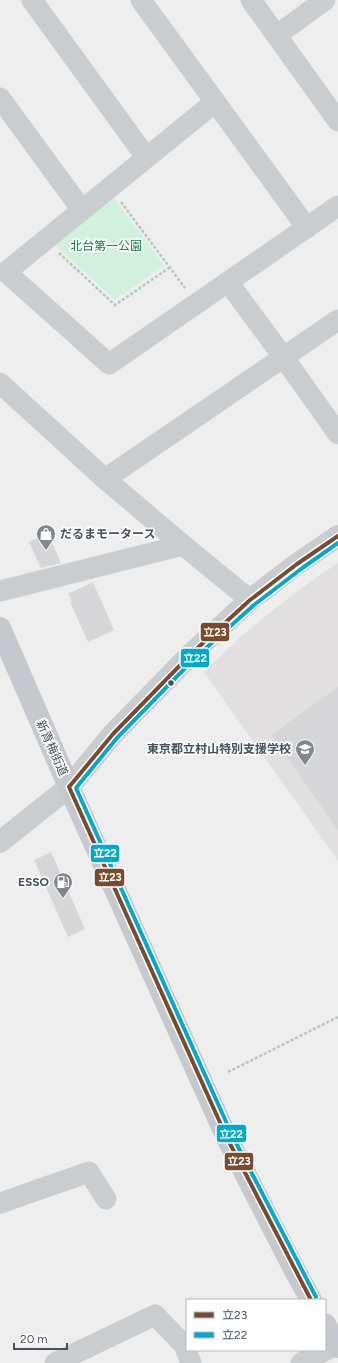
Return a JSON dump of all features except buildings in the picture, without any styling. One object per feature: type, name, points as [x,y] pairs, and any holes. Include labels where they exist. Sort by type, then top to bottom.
[{"type":"main road","name":"新青梅街道","points":[[0,628],[69,786],[227,1138],[310,1299]]},
{"type":"main road","points":[[326,1326],[337,1346]]},
{"type":"street","points":[[32,0],[146,157]]},
{"type":"street","points":[[141,0],[306,228]]},
{"type":"street","points":[[251,0],[338,121]]},
{"type":"street","points":[[277,36],[325,0]]},
{"type":"street","points":[[0,98],[82,210]]},
{"type":"street","points":[[215,102],[3,274],[109,364],[338,206]]},
{"type":"street","points":[[228,282],[338,434]]},
{"type":"street","points":[[106,478],[338,320]]},
{"type":"street","points":[[2,389],[183,545],[250,600]]},
{"type":"street","points":[[0,842],[69,786],[112,734],[192,653],[250,600],[297,564],[338,536]]},
{"type":"street","points":[[0,591],[183,545]]},
{"type":"street","points":[[0,1203],[89,1172],[106,1199]]},
{"type":"street","points":[[55,1363],[155,1315],[184,1344],[186,1349]]},
{"type":"street","points":[[301,1363],[337,1346]]},
{"type":"street","points":[[187,1351],[192,1363]]},
{"type":"path","points":[[110,187],[197,304]]},
{"type":"path","points":[[45,240],[115,305],[169,268]]},
{"type":"path","points":[[228,1072],[338,1017]]},
{"type":"shaded area","name":"東京都立村山特別支援学校","points":[[338,563],[338,861],[204,672],[237,640],[269,613],[311,581]]},
{"type":"green space","name":"北台第一公園","points":[[113,197],[164,265],[115,300],[54,244]]},
{"type":"transit line","name":"立23","points":[[310,1299],[227,1138],[69,787],[113,734],[192,653],[250,600],[297,564],[338,536]]},
{"type":"transit line","name":"立22","points":[[316,1297],[232,1135],[76,788],[117,738],[196,657],[254,605],[338,543]]},
{"type":"place","name":"だるまモータース","points":[[46,551]]},
{"type":"place","name":"東京都立村山特別支援学校","points":[[305,766]]},
{"type":"place","name":"ESSO","points":[[63,899]]}]
